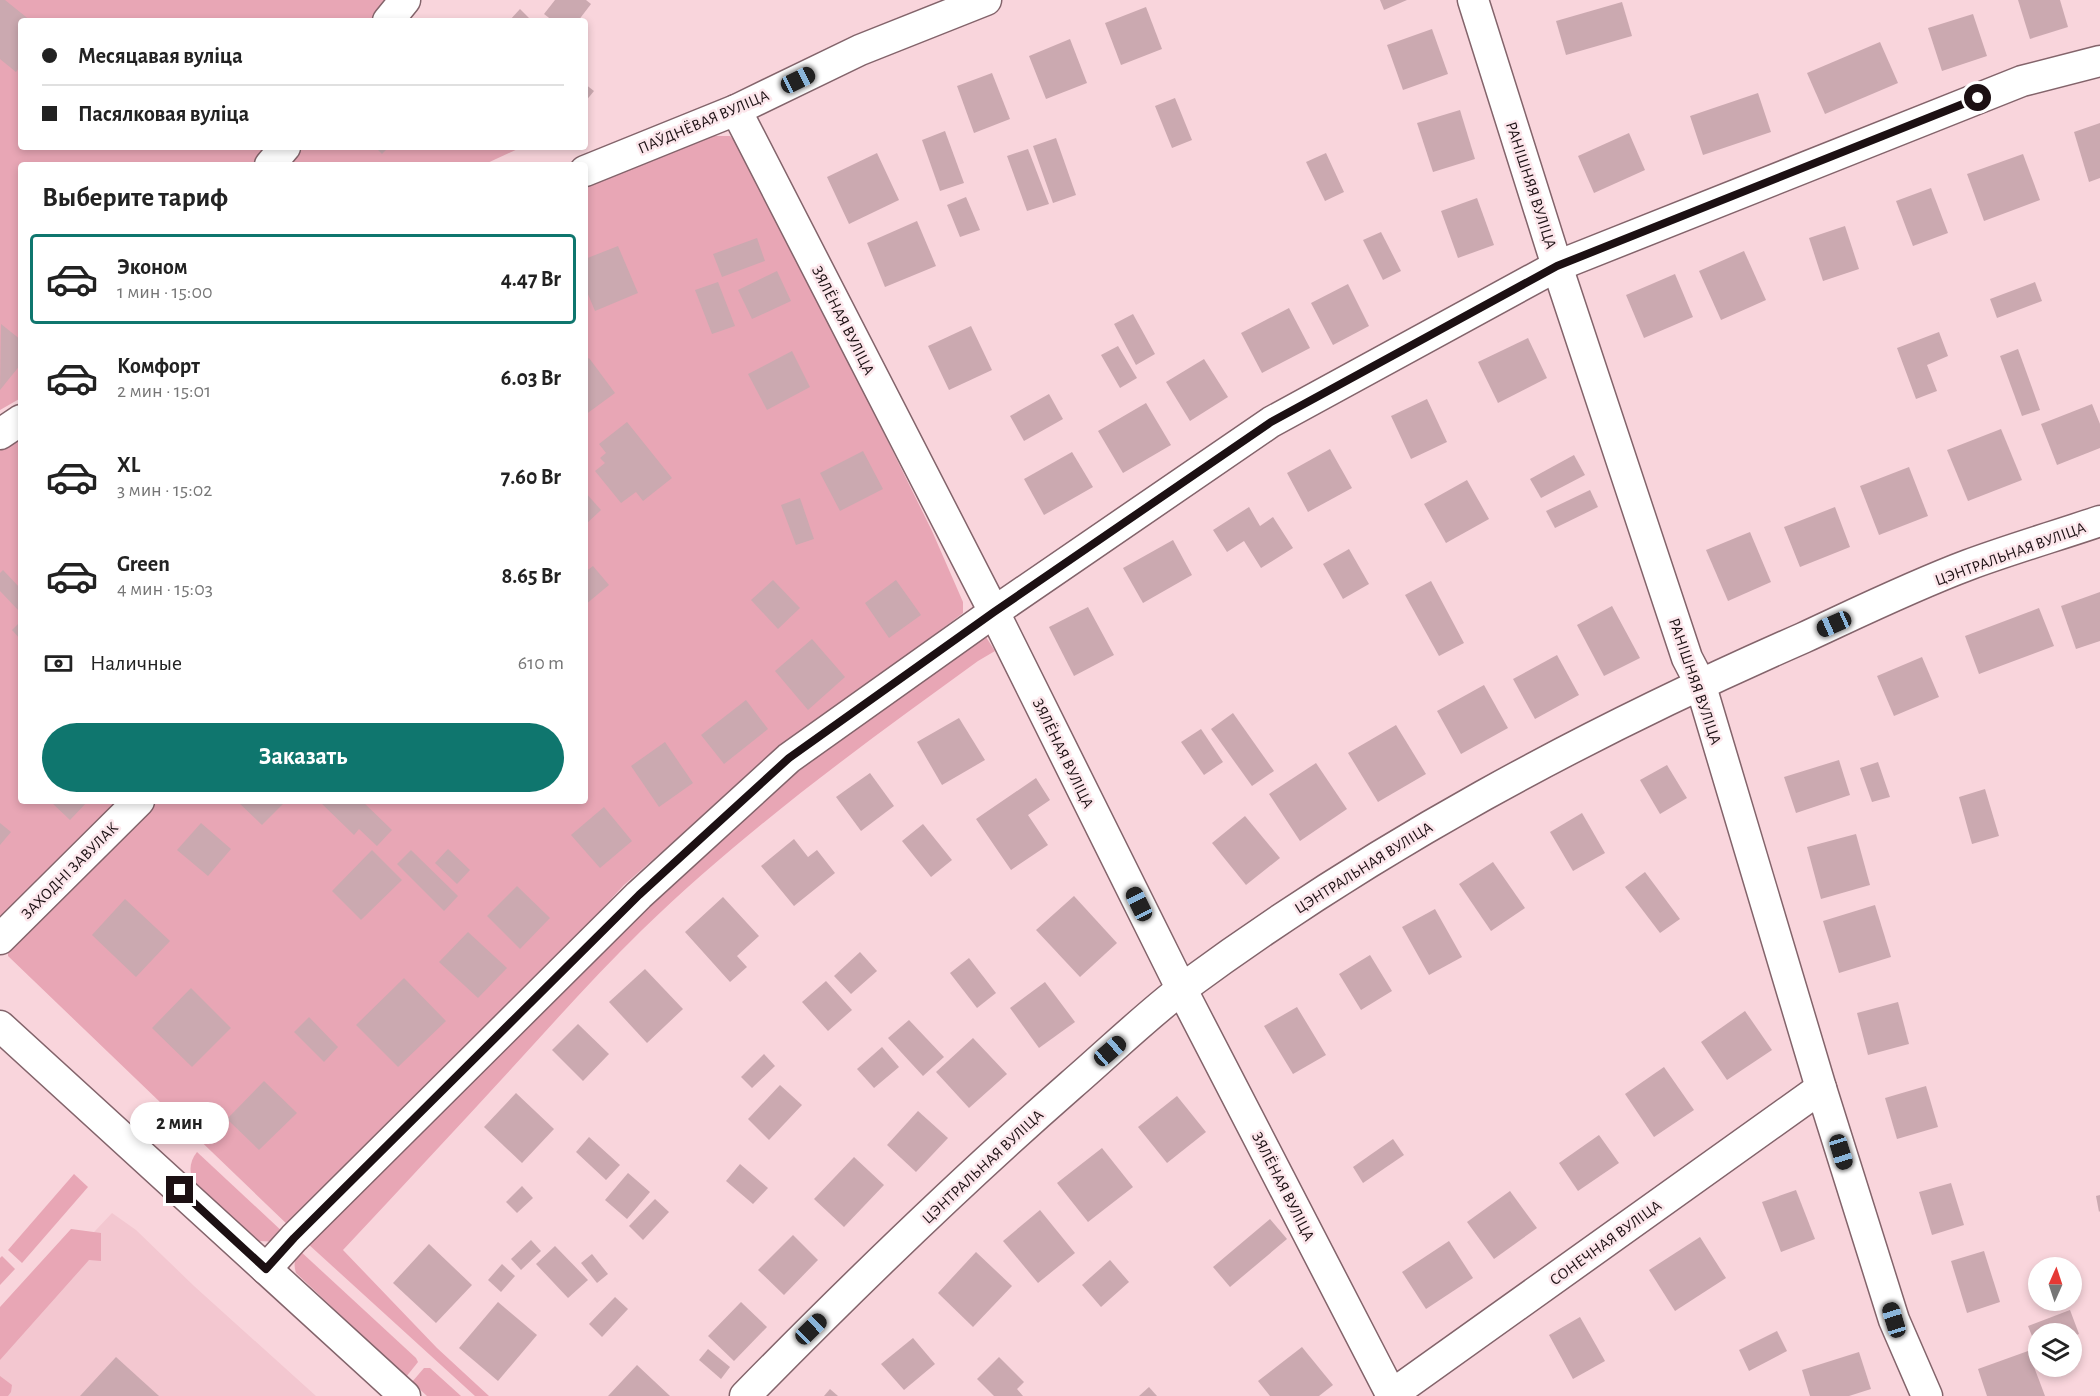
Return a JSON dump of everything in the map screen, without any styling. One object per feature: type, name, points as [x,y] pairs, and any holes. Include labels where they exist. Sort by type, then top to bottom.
[{"type":"street","points":[[390,18],[405,0]]},
{"type":"street","name":"ПАЎДНЁВАЯ ВУЛІЦА","points":[[588,170],[736,110],[861,50],[986,0]]},
{"type":"street","name":"РАНІШНЯЯ ВУЛІЦА","points":[[1473,0],[1557,266],[1687,658],[1700,683],[1821,1088],[1894,1320],[1928,1396]]},
{"type":"street","points":[[266,1269],[294,1238],[639,895],[789,758],[994,612],[1271,422],[1557,266],[2022,81],[2100,61]]},
{"type":"street","name":"ЗЯЛЁНАЯ ВУЛІЦА","points":[[736,110],[994,612],[1182,990],[1391,1396]]},
{"type":"street","points":[[272,162],[282,150]]},
{"type":"street","points":[[0,434],[18,422]]},
{"type":"street","name":"ЦЭНТРАЛЬНАЯ ВУЛІЦА","points":[[745,1396],[811,1329],[995,1152],[1182,990],[1305,901],[1473,799],[1700,683],[1966,566],[2100,521]]},
{"type":"street","name":"ЗАХОДНІ ЗАВУЛАК","points":[[0,939],[136,804]]},
{"type":"street","points":[[0,1026],[405,1396]]},
{"type":"street","name":"СОНЕЧНАЯ ВУЛІЦА","points":[[1391,1396],[1821,1088]]},
{"type":"shaded area","points":[[0,0],[420,0],[406,18],[18,18],[18,150],[516,150],[490,162],[18,162],[18,400],[0,410]]},
{"type":"shaded area","points":[[712,136],[730,136],[745,151],[932,531],[963,602],[963,613],[744,780],[624,885],[576,937],[290,1227],[8,956],[8,947],[151,804],[588,804],[588,186]]},
{"type":"shaded area","points":[[18,435],[18,804],[118,804],[0,920],[0,447]]},
{"type":"shaded area","points":[[977,636],[986,637],[995,651],[934,693],[805,790],[681,893],[592,981],[343,1250],[437,1348],[489,1396],[475,1396],[307,1243],[550,1000],[731,825]]},
{"type":"shaded area","points":[[197,1152],[285,1234],[278,1242],[259,1241],[196,1184],[190,1168]]},
{"type":"shaded area","points":[[74,1174],[88,1187],[22,1263],[8,1250]]},
{"type":"shaded area","points":[[112,1213],[136,1230],[194,1286],[316,1396],[0,1396],[0,1332]]},
{"type":"shaded area","points":[[71,1229],[101,1233],[101,1261],[89,1260],[0,1360],[0,1307]]},
{"type":"shaded area","points":[[299,1250],[416,1358],[418,1362],[406,1377],[296,1273],[295,1261]]},
{"type":"shaded area","points":[[2,1256],[15,1269],[0,1285],[0,1258]]},
{"type":"shaded area","points":[[424,1368],[430,1368],[461,1396],[427,1396],[412,1382]]},
{"type":"shaded area","points":[[0,1376],[12,1385],[8,1396],[0,1396]]},
{"type":"building","points":[[0,0],[5,0],[27,18],[18,18],[18,69],[16,72],[0,59]]},
{"type":"building","points":[[555,0],[586,0],[591,4],[580,18],[549,18],[544,14]]},
{"type":"building","points":[[1380,0],[1407,0],[1384,10]]},
{"type":"building","points":[[2018,0],[2060,0],[2068,27],[2030,39]]},
{"type":"building","points":[[1622,2],[1632,36],[1566,55],[1556,21]]},
{"type":"building","points":[[1146,7],[1162,49],[1121,65],[1105,23]]},
{"type":"building","points":[[520,9],[529,18],[512,18]]},
{"type":"building","points":[[1973,14],[1987,56],[1942,71],[1928,28]]},
{"type":"building","points":[[1432,29],[1448,74],[1403,90],[1387,45]]},
{"type":"building","points":[[1070,39],[1087,83],[1046,99],[1029,56]]},
{"type":"building","points":[[1880,42],[1898,83],[1825,114],[1807,73]]},
{"type":"building","points":[[992,73],[1010,119],[974,133],[957,86]]},
{"type":"building","points":[[588,86],[594,91],[588,98]]},
{"type":"building","points":[[1758,93],[1771,132],[1703,155],[1690,116]]},
{"type":"building","points":[[1175,98],[1192,140],[1172,148],[1155,106]]},
{"type":"building","points":[[1460,110],[1475,159],[1433,172],[1417,123]]},
{"type":"building","points":[[2100,123],[2100,178],[2089,182],[2074,132]]},
{"type":"building","points":[[945,131],[964,183],[940,191],[922,140]]},
{"type":"building","points":[[1629,133],[1645,170],[1594,193],[1578,156]]},
{"type":"building","points":[[1056,138],[1076,195],[1053,203],[1033,146]]},
{"type":"building","points":[[1028,149],[1049,204],[1027,211],[1007,156]]},
{"type":"building","points":[[877,153],[899,200],[849,224],[827,177]]},
{"type":"building","points":[[1326,153],[1344,192],[1325,201],[1306,162]]},
{"type":"building","points":[[2023,154],[2040,200],[1984,221],[1967,174]]},
{"type":"building","points":[[1931,188],[1948,233],[1913,246],[1896,201]]},
{"type":"building","points":[[966,197],[980,230],[960,237],[947,205]]},
{"type":"building","points":[[1477,198],[1494,245],[1458,258],[1441,211]]},
{"type":"building","points":[[917,221],[936,266],[885,287],[867,243]]},
{"type":"building","points":[[1845,226],[1859,269],[1823,281],[1809,238]]},
{"type":"building","points":[[1381,232],[1401,271],[1383,280],[1363,240]]},
{"type":"building","points":[[757,238],[765,261],[722,277],[713,254]]},
{"type":"building","points":[[618,246],[638,293],[595,311],[588,294],[588,258]]},
{"type":"building","points":[[1744,251],[1766,300],[1721,320],[1699,271]]},
{"type":"building","points":[[777,271],[791,301],[752,319],[738,290]]},
{"type":"building","points":[[1675,274],[1693,317],[1644,338],[1626,295]]},
{"type":"building","points":[[718,282],[735,326],[712,334],[695,290]]},
{"type":"building","points":[[2035,282],[2042,301],[1997,318],[1990,299]]},
{"type":"building","points":[[1348,284],[1369,326],[1333,345],[1311,303]]},
{"type":"building","points":[[1289,308],[1310,348],[1262,373],[1241,333]]},
{"type":"building","points":[[1133,314],[1155,354],[1136,365],[1114,324]]},
{"type":"building","points":[[1,324],[18,338],[18,368],[0,390]]},
{"type":"building","points":[[971,326],[992,370],[949,390],[928,346]]},
{"type":"building","points":[[1939,332],[1948,356],[1927,365],[1937,391],[1916,399],[1897,348]]},
{"type":"building","points":[[1528,338],[1547,378],[1498,403],[1478,362]]},
{"type":"building","points":[[1118,346],[1137,378],[1120,388],[1101,355]]},
{"type":"building","points":[[2018,349],[2040,410],[2022,416],[2000,356]]},
{"type":"building","points":[[792,351],[810,387],[767,410],[748,374]]},
{"type":"building","points":[[588,359],[615,393],[588,413]]},
{"type":"building","points":[[1204,359],[1228,397],[1190,421],[1166,382]]},
{"type":"building","points":[[1049,394],[1063,419],[1024,441],[1010,416]]},
{"type":"building","points":[[1427,399],[1447,442],[1411,459],[1391,416]]},
{"type":"building","points":[[1146,403],[1171,445],[1123,473],[1098,431]]},
{"type":"building","points":[[2092,404],[2100,424],[2100,448],[2057,465],[2041,424]]},
{"type":"building","points":[[627,422],[672,478],[643,501],[636,492],[621,503],[595,471],[605,463],[600,458],[606,453],[599,444]]},
{"type":"building","points":[[2001,429],[2022,480],[1968,501],[1947,450]]},
{"type":"building","points":[[1330,449],[1352,488],[1308,512],[1287,473]]},
{"type":"building","points":[[863,451],[883,489],[840,511],[820,473]]},
{"type":"building","points":[[1072,452],[1093,487],[1044,515],[1024,479]]},
{"type":"building","points":[[1574,455],[1585,475],[1541,498],[1530,479]]},
{"type":"building","points":[[1909,467],[1928,516],[1879,535],[1860,486]]},
{"type":"building","points":[[1467,480],[1489,519],[1446,543],[1424,504]]},
{"type":"building","points":[[1590,490],[1598,507],[1555,528],[1546,511]]},
{"type":"building","points":[[588,495],[601,510],[588,522]]},
{"type":"building","points":[[800,498],[814,539],[796,545],[781,505]]},
{"type":"building","points":[[1249,507],[1260,526],[1273,517],[1293,548],[1261,568],[1244,541],[1227,552],[1213,530]]},
{"type":"building","points":[[1835,507],[1850,547],[1800,567],[1784,527]]},
{"type":"building","points":[[1750,532],[1771,582],[1728,601],[1706,550]]},
{"type":"building","points":[[1173,540],[1192,575],[1143,603],[1123,568]]},
{"type":"building","points":[[1349,549],[1369,584],[1343,599],[1323,564]]},
{"type":"building","points":[[593,566],[609,585],[588,602],[588,570]]},
{"type":"building","points":[[3,570],[18,586],[18,610],[0,591],[0,573]]},
{"type":"building","points":[[773,580],[800,608],[778,629],[751,600]]},
{"type":"building","points":[[896,580],[921,615],[889,638],[865,603]]},
{"type":"building","points":[[1431,581],[1464,643],[1439,656],[1405,595]]},
{"type":"building","points":[[2100,592],[2100,641],[2076,649],[2061,606]]},
{"type":"building","points":[[1612,606],[1640,658],[1604,676],[1577,625]]},
{"type":"building","points":[[1088,607],[1114,655],[1074,676],[1049,627]]},
{"type":"building","points":[[2039,608],[2054,646],[1979,674],[1965,636]]},
{"type":"building","points":[[18,624],[18,637],[12,630]]},
{"type":"building","points":[[812,639],[845,677],[808,710],[775,671]]},
{"type":"building","points":[[1557,655],[1579,695],[1535,719],[1513,679]]},
{"type":"building","points":[[1922,657],[1939,697],[1894,716],[1877,676]]},
{"type":"building","points":[[1484,685],[1508,728],[1461,754],[1437,711]]},
{"type":"building","points":[[746,700],[768,729],[724,764],[701,735]]},
{"type":"building","points":[[1233,713],[1274,771],[1252,786],[1211,729]]},
{"type":"building","points":[[959,718],[985,760],[942,785],[917,742]]},
{"type":"building","points":[[1396,725],[1426,774],[1378,802],[1348,753]]},
{"type":"building","points":[[1201,729],[1223,762],[1204,775],[1181,742]]},
{"type":"building","points":[[665,742],[693,783],[659,807],[631,766]]},
{"type":"building","points":[[1839,760],[1850,795],[1796,813],[1784,777]]},
{"type":"building","points":[[1878,762],[1890,797],[1872,802],[1860,768]]},
{"type":"building","points":[[1316,763],[1347,809],[1300,841],[1269,794]]},
{"type":"building","points":[[1667,765],[1687,798],[1660,814],[1640,780]]},
{"type":"building","points":[[870,773],[894,806],[861,831],[836,797]]},
{"type":"building","points":[[1036,778],[1050,800],[1028,815],[1048,845],[1011,870],[976,819]]},
{"type":"building","points":[[1985,789],[1999,836],[1972,844],[1959,797]]},
{"type":"building","points":[[53,804],[85,804],[70,820]]},
{"type":"building","points":[[240,804],[283,804],[262,825]]},
{"type":"building","points":[[322,804],[365,804],[392,830],[377,846],[359,829],[354,835]]},
{"type":"building","points":[[604,807],[632,841],[600,868],[571,835]]},
{"type":"building","points":[[1582,813],[1605,853],[1573,871],[1550,832]]},
{"type":"building","points":[[1245,816],[1280,858],[1246,885],[1212,843]]},
{"type":"building","points":[[0,823],[11,832],[0,845]]},
{"type":"building","points":[[201,823],[231,849],[208,876],[177,850]]},
{"type":"building","points":[[923,824],[952,860],[931,877],[902,841]]},
{"type":"building","points":[[1856,834],[1870,885],[1821,899],[1807,847]]},
{"type":"building","points":[[794,839],[808,857],[817,850],[835,873],[794,906],[761,866]]},
{"type":"building","points":[[448,849],[470,870],[457,884],[435,863]]},
{"type":"building","points":[[372,850],[402,880],[361,920],[332,891]]},
{"type":"building","points":[[411,850],[458,896],[444,911],[397,864]]},
{"type":"building","points":[[1493,862],[1525,908],[1491,931],[1459,884]]},
{"type":"building","points":[[1645,872],[1680,919],[1660,933],[1625,887]]},
{"type":"building","points":[[517,886],[550,918],[520,949],[487,916]]},
{"type":"building","points":[[1074,896],[1117,943],[1080,977],[1036,930]]},
{"type":"building","points":[[723,897],[759,936],[737,956],[747,967],[730,982],[685,932]]},
{"type":"building","points":[[125,899],[170,941],[136,977],[92,935]]},
{"type":"building","points":[[1875,905],[1891,957],[1839,973],[1823,921]]},
{"type":"building","points":[[1435,909],[1462,957],[1429,975],[1402,927]]},
{"type":"building","points":[[468,932],[507,968],[478,998],[439,962]]},
{"type":"building","points":[[860,952],[877,971],[851,994],[834,976]]},
{"type":"building","points":[[1370,955],[1392,991],[1361,1010],[1339,974]]},
{"type":"building","points":[[969,958],[996,993],[977,1008],[950,973]]},
{"type":"building","points":[[645,969],[683,1009],[647,1043],[609,1002]]},
{"type":"building","points":[[404,978],[446,1021],[398,1067],[356,1025]]},
{"type":"building","points":[[826,981],[852,1010],[828,1031],[802,1002]]},
{"type":"building","points":[[1045,982],[1075,1022],[1039,1048],[1010,1008]]},
{"type":"building","points":[[191,988],[231,1028],[192,1067],[152,1028]]},
{"type":"building","points":[[1898,1002],[1909,1044],[1868,1055],[1857,1013]]},
{"type":"building","points":[[1297,1007],[1326,1055],[1293,1074],[1264,1026]]},
{"type":"building","points":[[1745,1011],[1772,1050],[1727,1080],[1701,1042]]},
{"type":"building","points":[[309,1017],[338,1047],[324,1062],[294,1032]]},
{"type":"building","points":[[909,1020],[944,1057],[923,1076],[888,1038]]},
{"type":"building","points":[[578,1024],[609,1054],[583,1081],[552,1050]]},
{"type":"building","points":[[973,1038],[1007,1074],[969,1108],[936,1072]]},
{"type":"building","points":[[882,1047],[899,1067],[874,1088],[857,1069]]},
{"type":"building","points":[[764,1054],[775,1066],[752,1088],[741,1077]]},
{"type":"building","points":[[1664,1067],[1694,1110],[1654,1137],[1625,1094]]},
{"type":"building","points":[[264,1081],[297,1113],[259,1150],[227,1119]]},
{"type":"building","points":[[780,1085],[802,1105],[769,1140],[748,1119]]},
{"type":"building","points":[[1926,1086],[1938,1127],[1897,1139],[1885,1098]]},
{"type":"building","points":[[516,1093],[554,1129],[522,1163],[484,1127]]},
{"type":"building","points":[[1177,1096],[1206,1132],[1167,1163],[1138,1127]]},
{"type":"building","points":[[918,1111],[948,1138],[916,1172],[887,1145]]},
{"type":"building","points":[[1599,1135],[1619,1163],[1578,1191],[1559,1163]]},
{"type":"building","points":[[589,1137],[620,1165],[606,1180],[576,1152]]},
{"type":"building","points":[[1393,1139],[1404,1155],[1363,1183],[1353,1167]]},
{"type":"building","points":[[1102,1148],[1133,1187],[1088,1222],[1057,1183]]},
{"type":"building","points":[[854,1157],[884,1185],[844,1227],[814,1199]]},
{"type":"building","points":[[740,1164],[768,1188],[753,1204],[726,1181]]},
{"type":"building","points":[[628,1173],[650,1192],[627,1219],[605,1200]]},
{"type":"building","points":[[1951,1183],[1964,1225],[1932,1235],[1919,1192]]},
{"type":"building","points":[[522,1186],[533,1198],[517,1213],[506,1202]]},
{"type":"building","points":[[1796,1190],[1815,1239],[1781,1252],[1762,1202]]},
{"type":"building","points":[[1510,1191],[1537,1228],[1494,1259],[1467,1222]]},
{"type":"building","points":[[2100,1195],[2100,1211],[2099,1212],[2096,1196]]},
{"type":"building","points":[[655,1199],[669,1212],[643,1240],[629,1226]]},
{"type":"building","points":[[1040,1210],[1075,1253],[1038,1283],[1003,1241]]},
{"type":"building","points":[[1270,1219],[1287,1239],[1230,1287],[1213,1267]]},
{"type":"building","points":[[793,1235],[818,1260],[784,1295],[758,1270]]},
{"type":"building","points":[[1700,1237],[1726,1278],[1675,1311],[1649,1270]]},
{"type":"building","points":[[531,1240],[541,1251],[521,1270],[511,1259]]},
{"type":"building","points":[[1449,1241],[1473,1278],[1426,1309],[1402,1272]]},
{"type":"building","points":[[429,1244],[472,1285],[436,1323],[393,1283]]},
{"type":"building","points":[[555,1246],[588,1280],[568,1298],[536,1264]]},
{"type":"building","points":[[1984,1251],[2000,1302],[1967,1313],[1951,1261]]},
{"type":"building","points":[[976,1252],[1012,1286],[973,1327],[938,1293]]},
{"type":"building","points":[[592,1254],[608,1274],[597,1283],[581,1263]]},
{"type":"building","points":[[1110,1260],[1129,1282],[1101,1307],[1082,1285]]},
{"type":"building","points":[[502,1264],[515,1276],[501,1292],[488,1280]]},
{"type":"building","points":[[615,1297],[628,1309],[602,1337],[589,1324]]},
{"type":"building","points":[[498,1302],[537,1335],[498,1381],[459,1348]]},
{"type":"building","points":[[741,1302],[767,1327],[734,1361],[708,1336]]},
{"type":"building","points":[[2070,1311],[2075,1323],[2036,1323]]},
{"type":"building","points":[[1580,1317],[1605,1361],[1573,1379],[1549,1335]]},
{"type":"building","points":[[1777,1331],[1787,1351],[1749,1371],[1739,1350]]},
{"type":"building","points":[[913,1338],[935,1364],[904,1390],[881,1364]]},
{"type":"building","points":[[1302,1347],[1333,1385],[1319,1396],[1270,1396],[1258,1381]]},
{"type":"building","points":[[708,1349],[730,1367],[721,1379],[699,1360]]},
{"type":"building","points":[[2028,1351],[2028,1377],[2038,1377],[2045,1396],[1987,1396],[1978,1369]]},
{"type":"building","points":[[1859,1352],[1871,1389],[1849,1396],[1810,1396],[1802,1370]]},
{"type":"building","points":[[116,1357],[159,1396],[80,1396]]},
{"type":"building","points":[[999,1357],[1024,1382],[1017,1389],[1023,1396],[994,1396],[977,1379]]},
{"type":"building","points":[[637,1365],[670,1396],[608,1396]]},
{"type":"building","points":[[1149,1387],[1157,1396],[1139,1396]]},
{"type":"building","points":[[830,1389],[838,1396],[824,1396]]},
{"type":"route","points":[[180,1190],[266,1269],[294,1238],[639,895],[789,758],[994,612],[1271,422],[1557,266],[1978,98]]}]
